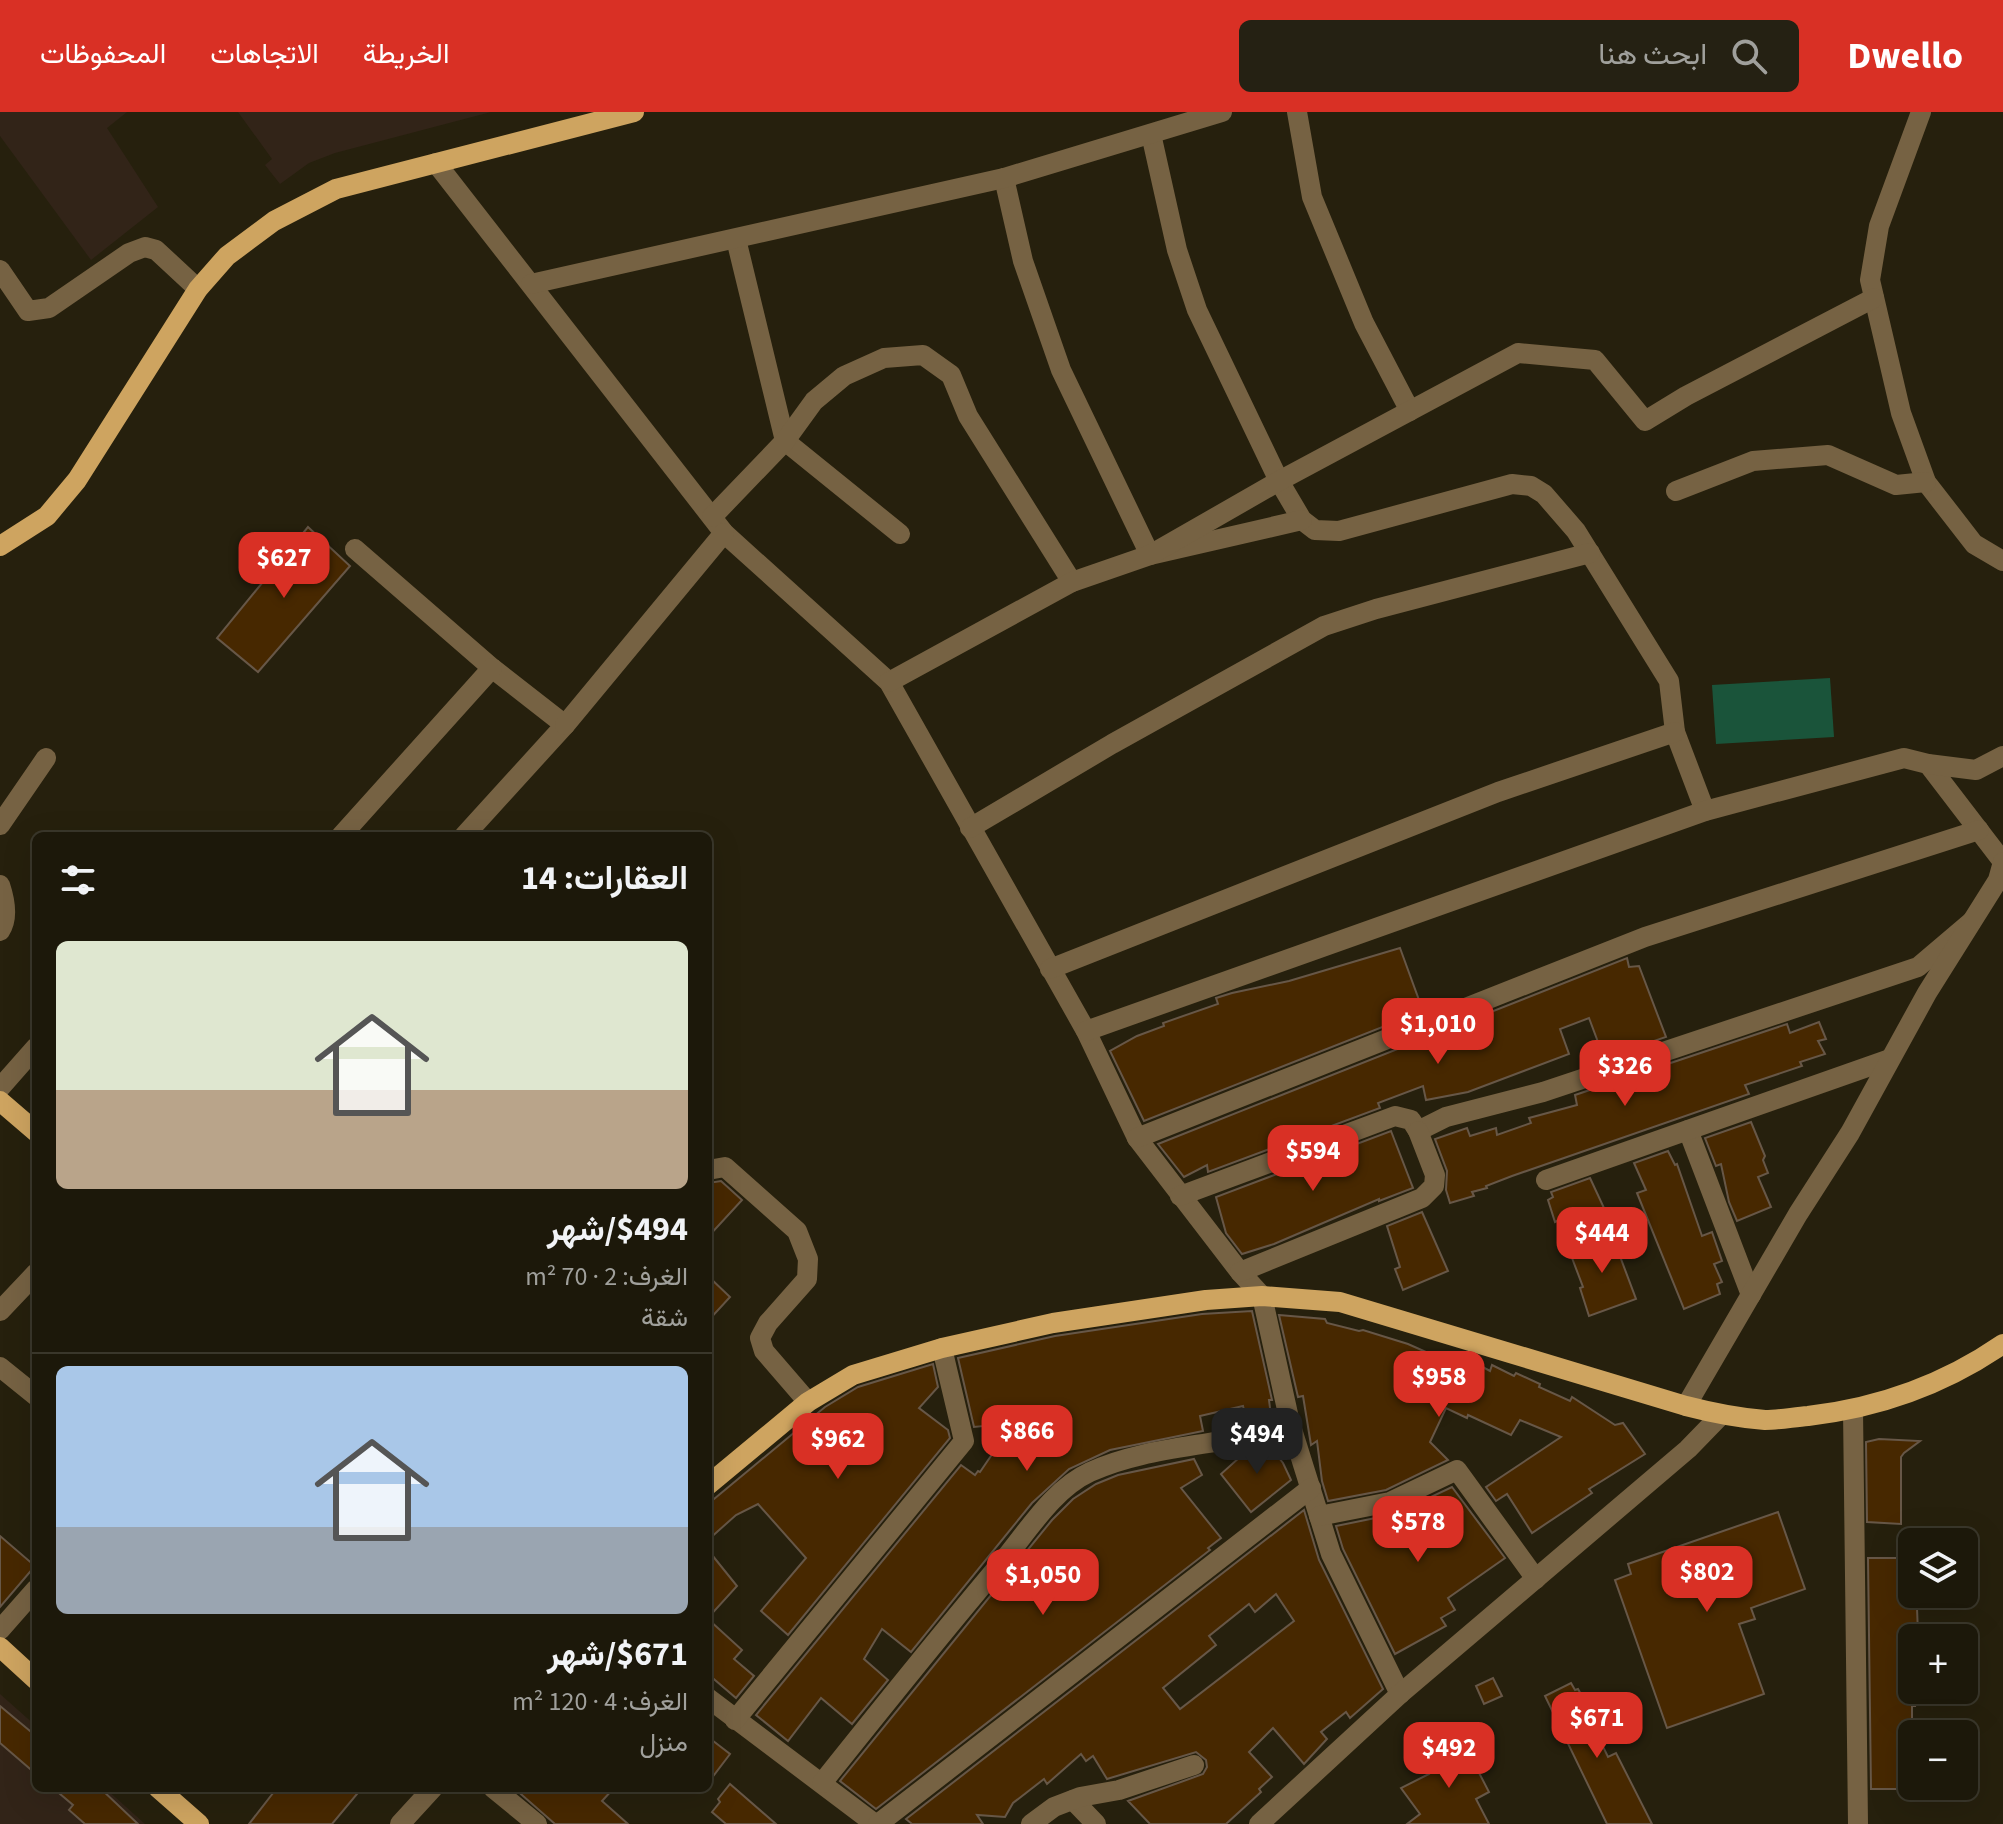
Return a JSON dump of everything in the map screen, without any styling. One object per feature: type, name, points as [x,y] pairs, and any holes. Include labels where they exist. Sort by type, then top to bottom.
[{"type":"main road","points":[[0,546],[47,516],[77,480],[198,289],[227,256],[274,221],[336,189],[634,112]]},
{"type":"main road","points":[[0,1101],[32,1129]]},
{"type":"main road","points":[[712,1482],[808,1402],[853,1375],[942,1348],[1053,1323],[1206,1300],[1262,1296],[1340,1302],[1686,1406],[1721,1415],[1769,1420],[1853,1410],[1911,1393],[1980,1360],[2003,1344]]},
{"type":"main road","points":[[0,1647],[32,1676]]},
{"type":"main road","points":[[163,1792],[199,1824]]},
{"type":"street","points":[[531,284],[1004,178],[1222,112]]},
{"type":"street","points":[[1297,112],[1312,197],[1364,323],[1410,411]]},
{"type":"street","points":[[1921,112],[1879,226],[1870,280],[1901,413],[1926,482],[1974,544],[2003,561]]},
{"type":"street","points":[[1151,134],[1177,250],[1197,310],[1279,481],[1302,520],[1315,530],[1339,531],[1512,484],[1531,486],[1544,494],[1590,553],[1669,681],[1675,732],[1705,811]]},
{"type":"street","points":[[436,163],[718,525],[889,682],[1086,1031],[1137,1138],[1262,1296],[1290,1423],[1331,1554],[1400,1694]]},
{"type":"street","points":[[1004,178],[1023,261],[1061,370],[1150,555]]},
{"type":"street","points":[[736,239],[785,441],[900,534]]},
{"type":"street","points":[[0,270],[28,311],[49,308],[129,253],[145,247],[156,250],[198,289]]},
{"type":"street","points":[[1150,555],[1279,481],[1518,353],[1595,360],[1645,421],[1686,396],[1874,298]]},
{"type":"street","points":[[468,832],[565,725],[814,401],[844,376],[884,358],[923,355],[951,375],[968,416],[1072,582]]},
{"type":"street","points":[[1676,491],[1753,461],[1828,455],[1896,485],[1926,482]]},
{"type":"street","points":[[889,682],[1072,582],[1150,555],[1302,520]]},
{"type":"street","points":[[355,549],[492,668],[565,725]]},
{"type":"street","points":[[970,828],[1112,744],[1324,626],[1376,609],[1590,553]]},
{"type":"street","points":[[345,832],[492,668]]},
{"type":"street","points":[[1050,969],[1498,792],[1675,732]]},
{"type":"street","points":[[1086,1031],[1705,811],[1904,758],[1976,770],[2003,756]]},
{"type":"street","points":[[0,825],[46,758]]},
{"type":"street","points":[[1686,1406],[1850,1133],[1927,993],[1998,880],[2003,862],[1928,764]]},
{"type":"street","points":[[1137,1138],[1645,937],[1979,830]]},
{"type":"street","points":[[0,885],[5,924],[0,931]]},
{"type":"street","points":[[1418,1131],[1446,1117],[1543,1092],[1918,967],[1971,922]]},
{"type":"street","points":[[0,1088],[32,1052]]},
{"type":"street","points":[[1546,1180],[1890,1059]]},
{"type":"street","points":[[1180,1196],[1395,1116],[1411,1120],[1435,1175],[1434,1186],[1422,1198],[1240,1272]]},
{"type":"street","points":[[1688,1130],[1751,1295]]},
{"type":"street","points":[[712,1169],[725,1167],[797,1231],[808,1259],[807,1279],[768,1323],[760,1338],[764,1351],[808,1402]]},
{"type":"street","points":[[0,1311],[32,1277]]},
{"type":"street","points":[[735,1720],[964,1441],[942,1348]]},
{"type":"street","points":[[0,1367],[32,1393]]},
{"type":"street","points":[[1853,1410],[1858,1824]]},
{"type":"street","points":[[1259,1824],[1400,1694],[1688,1449],[1721,1415]]},
{"type":"street","points":[[822,1783],[949,1625],[1070,1482],[1110,1465],[1198,1443],[1252,1437],[1290,1423]]},
{"type":"street","points":[[1319,1516],[1390,1502],[1457,1470],[1536,1579]]},
{"type":"street","points":[[712,1701],[877,1824],[1311,1488]]},
{"type":"street","points":[[0,1630],[32,1594]]},
{"type":"street","points":[[1031,1824],[1054,1807],[1073,1800],[1119,1790],[1194,1765]]},
{"type":"street","points":[[400,1824],[429,1792]]},
{"type":"street","points":[[498,1792],[537,1824]]},
{"type":"street","points":[[1073,1800],[1096,1824]]},
{"type":"shaded area","points":[[0,112],[127,112],[107,128],[158,207],[91,260],[0,136]]},
{"type":"shaded area","points":[[238,112],[491,112],[335,153],[309,163],[280,184],[265,165],[272,159]]},
{"type":"shaded area","points":[[0,1694],[32,1722],[32,1792],[109,1792],[145,1824],[0,1824]]},
{"type":"green space","points":[[1830,678],[1834,737],[1716,744],[1712,685]]},
{"type":"building","points":[[308,527],[350,566],[258,672],[217,638]]},
{"type":"building","points":[[1400,948],[1423,1011],[1144,1121],[1110,1051],[1164,1026],[1163,1023],[1218,1004],[1216,998],[1289,981]]},
{"type":"building","points":[[1627,958],[1629,967],[1639,966],[1666,1037],[1604,1058],[1589,1018],[1560,1029],[1569,1054],[1468,1092],[1426,1100],[1423,1086],[1378,1103],[1380,1108],[1208,1172],[1207,1165],[1184,1177],[1158,1144]]},
{"type":"building","points":[[1819,1022],[1826,1039],[1818,1041],[1825,1054],[1800,1062],[1802,1066],[1745,1085],[1749,1094],[1512,1176],[1472,1192],[1474,1196],[1450,1203],[1446,1190],[1447,1171],[1435,1139],[1467,1128],[1470,1136],[1496,1128],[1497,1135],[1531,1123],[1529,1118],[1577,1105],[1575,1095],[1787,1024],[1790,1033]]},
{"type":"building","points":[[1751,1122],[1765,1156],[1763,1160],[1768,1173],[1758,1177],[1771,1207],[1737,1221],[1729,1202],[1721,1164],[1716,1166],[1705,1138]]},
{"type":"building","points":[[1391,1131],[1413,1188],[1242,1254],[1226,1233],[1216,1197]]},
{"type":"building","points":[[1668,1151],[1677,1164],[1702,1236],[1712,1232],[1722,1261],[1714,1264],[1722,1282],[1717,1284],[1720,1294],[1684,1309],[1637,1193],[1646,1190],[1634,1163]]},
{"type":"building","points":[[1590,1178],[1604,1208],[1563,1229],[1559,1220],[1555,1222],[1548,1200],[1553,1197],[1551,1192]]},
{"type":"building","points":[[721,1181],[742,1200],[712,1233],[712,1182]]},
{"type":"building","points":[[1422,1212],[1448,1271],[1403,1290],[1395,1269],[1400,1267],[1387,1226]]},
{"type":"building","points":[[1612,1235],[1636,1299],[1589,1316],[1580,1288],[1583,1287],[1569,1250]]},
{"type":"building","points":[[712,1280],[730,1297],[712,1317]]},
{"type":"building","points":[[1252,1311],[1272,1400],[1269,1400],[1271,1416],[1247,1422],[1243,1406],[1200,1416],[1203,1431],[1110,1450],[1069,1469],[1032,1503],[911,1652],[882,1629],[864,1659],[888,1680],[852,1724],[821,1698],[788,1741],[756,1715],[961,1465],[975,1475],[997,1447],[993,1425],[974,1427],[958,1358],[1055,1336],[1202,1314]]},
{"type":"building","points":[[1279,1315],[1325,1319],[1327,1323],[1363,1330],[1408,1344],[1464,1369],[1468,1359],[1490,1371],[1492,1365],[1514,1376],[1516,1373],[1570,1401],[1572,1397],[1615,1425],[1623,1423],[1645,1454],[1589,1489],[1592,1493],[1532,1533],[1507,1494],[1496,1501],[1486,1487],[1561,1437],[1520,1420],[1511,1435],[1446,1408],[1430,1442],[1448,1460],[1386,1490],[1328,1501],[1317,1441],[1311,1445],[1303,1396],[1298,1397]]},
{"type":"building","points":[[933,1364],[938,1387],[919,1408],[948,1430],[950,1438],[788,1635],[761,1611],[806,1558],[758,1504],[736,1515],[712,1536],[712,1501],[825,1407],[858,1387]]},
{"type":"building","points":[[1879,1439],[1920,1441],[1901,1457],[1901,1524],[1867,1522],[1866,1442]]},
{"type":"building","points":[[1268,1444],[1283,1463],[1291,1480],[1251,1512],[1221,1474],[1250,1448]]},
{"type":"building","points":[[1194,1459],[1202,1475],[1181,1488],[1221,1538],[1208,1548],[1210,1550],[876,1809],[840,1781],[1052,1520],[1073,1499],[1096,1484],[1118,1475]]},
{"type":"building","points":[[1452,1487],[1505,1558],[1448,1598],[1455,1610],[1441,1618],[1446,1626],[1395,1654],[1343,1549],[1336,1526],[1395,1514]]},
{"type":"building","points":[[1304,1510],[1319,1560],[1383,1689],[1350,1718],[1346,1712],[1321,1732],[1327,1739],[1304,1764],[1273,1728],[1249,1752],[1272,1777],[1259,1789],[1261,1792],[1226,1824],[1150,1824],[1128,1801],[1203,1774],[1207,1767],[1206,1760],[1196,1752],[1107,1779],[1093,1756],[1086,1761],[1081,1754],[1047,1784],[1044,1779],[1013,1803],[1005,1817],[977,1815],[983,1824],[912,1824],[906,1819]],"holes":[[[1276,1594],[1294,1621],[1180,1709],[1163,1688],[1216,1645],[1209,1636],[1249,1604],[1255,1612]]]},
{"type":"building","points":[[1778,1512],[1805,1589],[1751,1608],[1755,1619],[1739,1624],[1764,1694],[1667,1728],[1615,1580],[1631,1574],[1628,1564]]},
{"type":"building","points":[[0,1536],[32,1563],[32,1570],[0,1607]]},
{"type":"building","points":[[712,1555],[737,1586],[712,1614]]},
{"type":"building","points":[[1868,1558],[1898,1558],[1898,1608],[1917,1608],[1918,1624],[1898,1624],[1898,1704],[1915,1706],[1912,1706],[1912,1720],[1898,1720],[1898,1789],[1871,1789]]},
{"type":"building","points":[[712,1623],[742,1650],[734,1659],[754,1676],[736,1698],[712,1677]]},
{"type":"building","points":[[1493,1678],[1502,1696],[1484,1704],[1476,1686]]},
{"type":"building","points":[[1571,1683],[1575,1690],[1578,1689],[1599,1726],[1594,1728],[1608,1757],[1616,1753],[1652,1824],[1607,1824],[1545,1696]]},
{"type":"building","points":[[0,1706],[32,1733],[32,1771],[0,1743]]},
{"type":"building","points":[[712,1740],[730,1754],[712,1778]]},
{"type":"building","points":[[1463,1742],[1489,1792],[1476,1799],[1489,1824],[1407,1824],[1420,1814],[1401,1788],[1429,1774],[1423,1762]]},
{"type":"building","points":[[730,1784],[776,1824],[726,1824],[712,1812]]},
{"type":"building","points":[[58,1792],[104,1792],[138,1824],[85,1824],[69,1810],[73,1805]]},
{"type":"building","points":[[274,1792],[359,1792],[332,1824],[249,1824]]},
{"type":"building","points":[[519,1792],[610,1792],[602,1801],[628,1824],[555,1824]]}]
